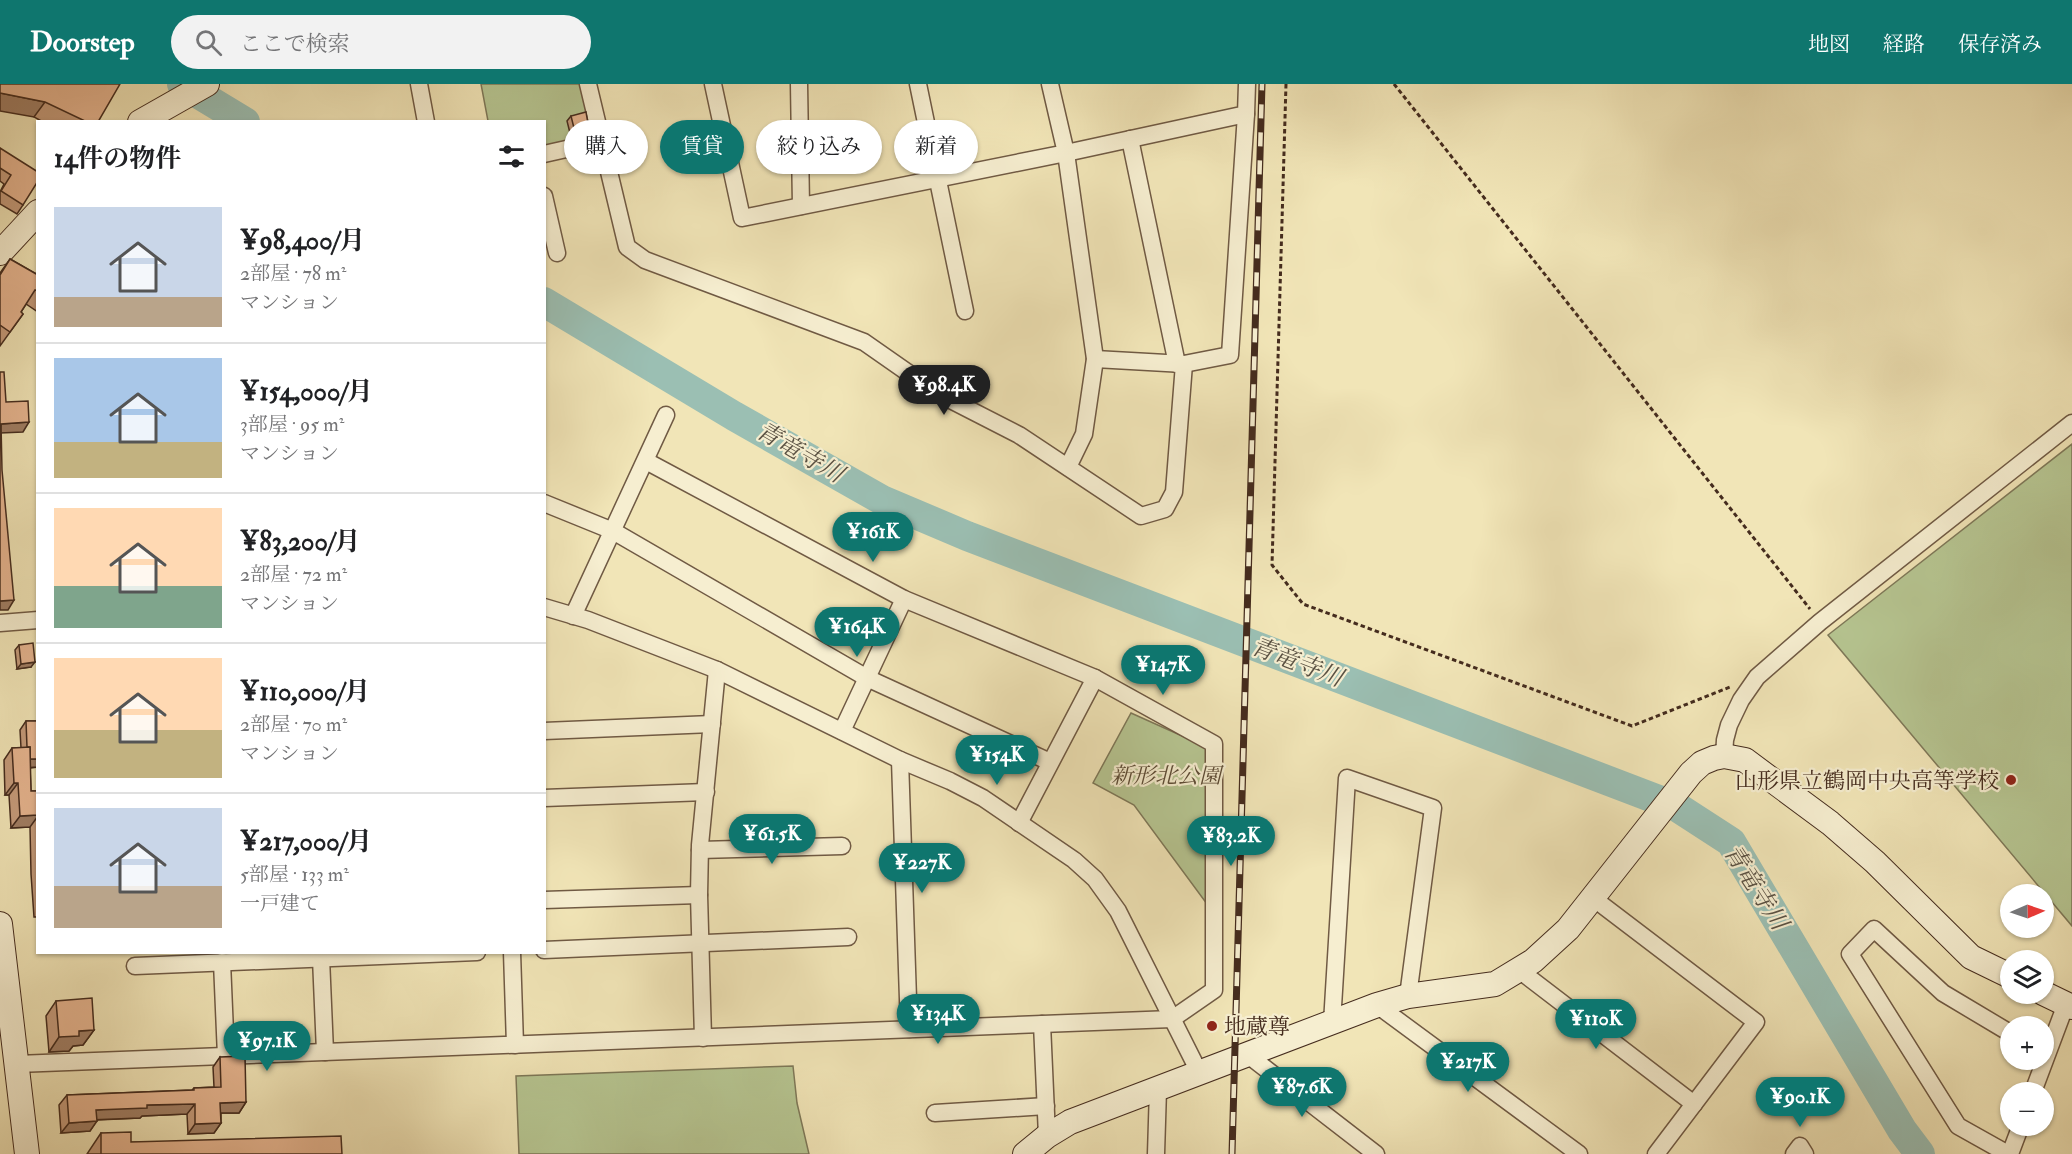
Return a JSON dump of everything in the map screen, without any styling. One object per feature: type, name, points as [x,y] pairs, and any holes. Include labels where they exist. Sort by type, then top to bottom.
[{"type":"street","points":[[159,115],[207,84]]},
{"type":"street","points":[[418,84],[426,120]]},
{"type":"street","points":[[588,84],[597,120]]},
{"type":"street","points":[[713,84],[742,218],[1246,114]]},
{"type":"street","points":[[799,84],[801,206]]},
{"type":"street","points":[[918,84],[965,311]]},
{"type":"street","points":[[1050,84],[1065,153],[1095,359],[1084,434],[1068,467]]},
{"type":"street","points":[[1095,359],[1181,364],[1230,355],[1247,84]]},
{"type":"street","points":[[610,174],[627,248],[645,260],[864,342],[937,393],[1019,435],[1141,516],[1165,509],[1173,492],[1181,364],[1130,139]]},
{"type":"street","points":[[546,154],[564,150]]},
{"type":"street","points":[[546,205],[557,253]]},
{"type":"street","points":[[0,253],[36,214]]},
{"type":"street","points":[[573,616],[666,416]]},
{"type":"street","points":[[1724,756],[1729,725],[1741,700],[1757,676],[1820,622],[2072,423]]},
{"type":"street","points":[[17,1064],[1172,1019],[1214,990],[1214,744],[1095,678],[904,599],[646,461]]},
{"type":"street","points":[[546,503],[613,531],[867,678],[1050,762]]},
{"type":"street","points":[[842,731],[904,599]]},
{"type":"street","points":[[546,608],[717,670],[900,760],[950,781],[975,794],[1074,860],[1095,879],[1118,911],[1199,1072]]},
{"type":"street","points":[[0,623],[36,620]]},
{"type":"street","points":[[703,1038],[700,850],[717,670]]},
{"type":"street","points":[[1019,823],[1095,678]]},
{"type":"street","points":[[546,731],[712,724]]},
{"type":"street","points":[[1025,1154],[1047,1136],[1070,1122],[1377,1005],[1408,996],[1495,984],[1533,961],[1568,929],[1687,779],[1702,763],[1724,756],[1745,760],[1830,823],[1875,862],[1971,957],[2000,971]]},
{"type":"street","points":[[900,760],[909,1029]]},
{"type":"street","points":[[1332,1023],[1347,778],[1433,808],[1408,996]]},
{"type":"street","points":[[546,798],[706,792]]},
{"type":"street","points":[[700,850],[842,846]]},
{"type":"street","points":[[546,900],[699,894]]},
{"type":"street","points":[[1593,898],[1756,1022],[1656,1154]]},
{"type":"street","points":[[0,924],[27,1154]]},
{"type":"street","points":[[2000,1027],[1943,993],[1874,929],[1850,954],[1958,1126],[2009,1154],[2016,1136]]},
{"type":"street","points":[[546,950],[848,937]]},
{"type":"street","points":[[135,966],[425,954]]},
{"type":"street","points":[[512,954],[515,1045]]},
{"type":"street","points":[[321,958],[325,1052]]},
{"type":"street","points":[[222,962],[226,1056]]},
{"type":"street","points":[[1519,970],[1694,1104]]},
{"type":"street","points":[[2054,998],[2069,1006],[2054,1037]]},
{"type":"street","points":[[1377,1005],[1579,1154]]},
{"type":"street","points":[[1042,1024],[1047,1136]]},
{"type":"street","points":[[1248,1055],[1374,1153]]},
{"type":"street","points":[[1156,1154],[1158,1089]]},
{"type":"street","points":[[935,1113],[1046,1106]]},
{"type":"street","points":[[1794,1154],[1800,1146],[1805,1154]]},
{"type":"path","points":[[1286,84],[1272,565],[1290,589],[1303,604],[1632,726],[1757,676]]},
{"type":"path","points":[[1394,84],[1820,622]]},
{"type":"green space","points":[[481,84],[583,84],[590,120],[564,120],[564,141],[546,146],[546,120],[488,120]]},
{"type":"green space","name":"山形県立鶴岡中央高等学校","points":[[2072,444],[2072,926],[2054,905],[2054,884],[2037,884],[1828,635]]},
{"type":"green space","name":"新形北公園","points":[[1131,713],[1209,748],[1207,904],[1134,805],[1093,783]]},
{"type":"green space","points":[[793,1066],[797,1103],[809,1154],[519,1154],[516,1076]]},
{"type":"building","points":[[0,84],[120,84],[99,120],[83,120],[45,102],[0,93]]},
{"type":"building","points":[[586,112],[587,120],[572,120],[571,116]]},
{"type":"building","points":[[0,148],[36,171],[36,184],[23,205],[1,191],[11,175],[0,168]]},
{"type":"building","points":[[10,259],[36,274],[36,290],[10,332],[0,325],[0,275]]},
{"type":"building","points":[[0,372],[4,372],[6,402],[28,401],[29,422],[1,424],[2,470],[14,600],[0,601]]},
{"type":"building","points":[[33,643],[35,662],[21,664],[19,645]]},
{"type":"building","points":[[26,721],[36,721],[36,759],[30,759],[30,747],[27,747]]},
{"type":"building","points":[[30,747],[31,791],[36,791],[36,815],[20,816],[18,783],[14,783],[12,748]]},
{"type":"building","points":[[92,998],[94,1030],[79,1031],[79,1036],[59,1037],[56,1001]]},
{"type":"building","points":[[245,1056],[246,1102],[220,1103],[221,1123],[195,1124],[195,1104],[147,1105],[147,1108],[96,1110],[97,1121],[69,1123],[67,1095],[221,1087],[220,1057]]},
{"type":"building","points":[[131,1132],[131,1142],[341,1136],[342,1154],[101,1154],[101,1133]]},
{"type":"waterway","name":"青竜寺川","points":[[182,84],[242,120]]},
{"type":"waterway","name":"青竜寺川","points":[[546,303],[734,416],[882,500],[967,536],[1677,807],[1731,842],[1902,1130],[1920,1154]]},
{"type":"railway","points":[[1232,1154],[1262,84]]},
{"type":"place","name":"山形県立鶴岡中央高等学校","points":[[2011,780]]},
{"type":"place","name":"地蔵尊","points":[[1212,1026]]}]
